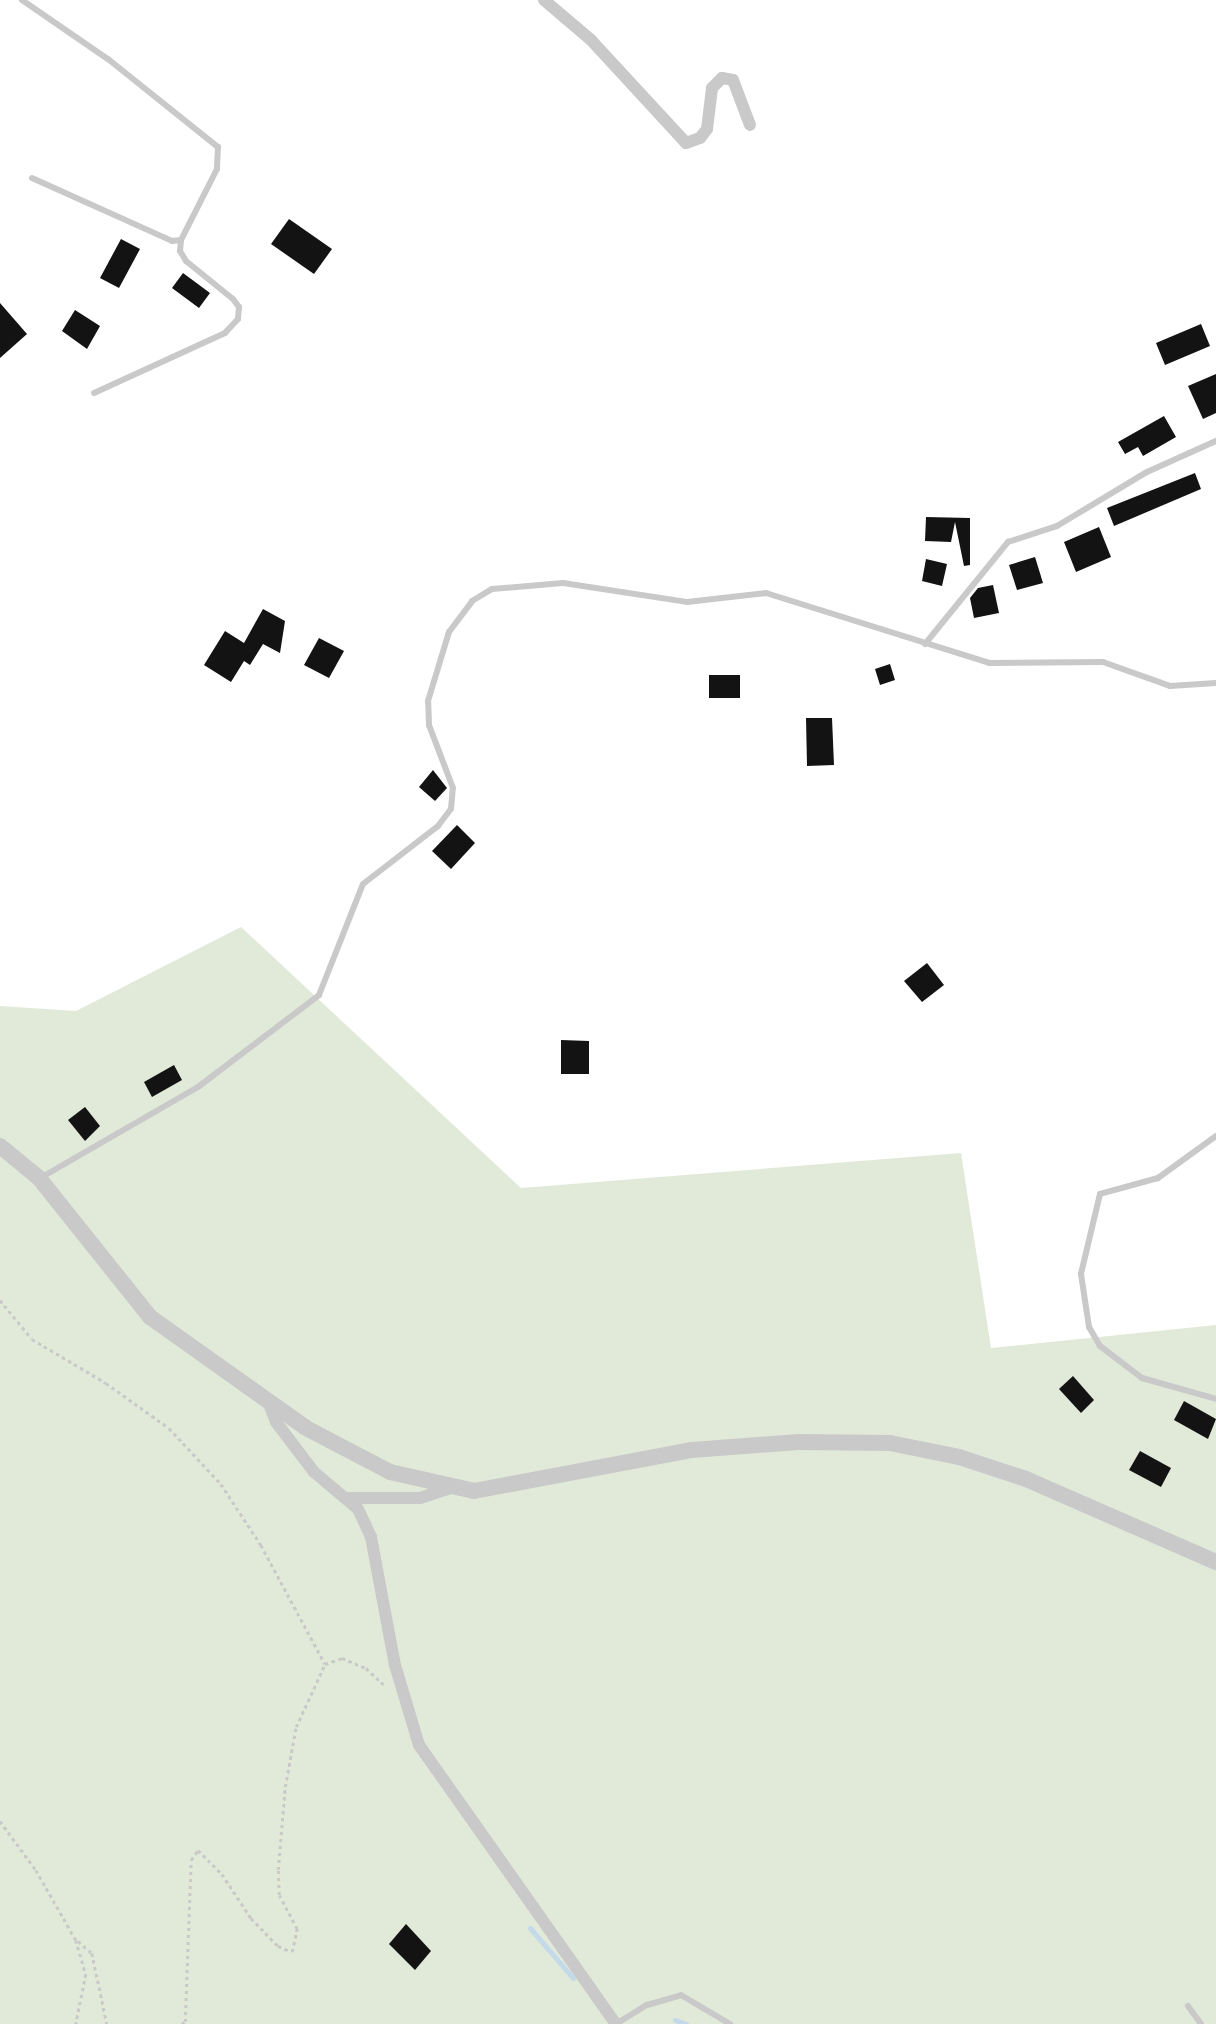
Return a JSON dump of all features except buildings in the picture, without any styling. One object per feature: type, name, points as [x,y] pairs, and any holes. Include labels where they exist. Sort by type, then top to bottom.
[{"type":"street","points":[[544,0],[591,40],[686,143],[700,138],[707,129],[712,88],[722,78],[733,80],[750,125]]},
{"type":"street","points":[[0,1146],[39,1178],[150,1317],[268,1401],[363,1461],[451,1489]]},
{"type":"street","points":[[268,1401],[276,1422],[314,1472],[347,1498],[371,1538],[395,1665],[419,1745],[616,2024]]},
{"type":"street","points":[[347,1498],[420,1498],[451,1489],[503,1489],[692,1450],[799,1442],[890,1443],[959,1457],[1026,1479],[1216,1562]]},
{"type":"lane","points":[[22,0],[108,59],[218,147],[217,169],[181,240],[186,261],[233,299],[239,307],[238,320],[225,333],[94,393]]},
{"type":"lane","points":[[32,178],[172,241],[181,240]]},
{"type":"lane","points":[[925,644],[1008,542],[1057,526],[1147,472],[1216,441]]},
{"type":"lane","points":[[39,1178],[198,1087],[319,995],[363,884],[438,827],[451,809],[453,788],[429,725],[428,701],[449,632],[463,611],[483,594],[545,583],[580,584],[673,601],[766,593],[989,663],[1103,662],[1170,686],[1216,683]]},
{"type":"lane","points":[[1216,1136],[1158,1178],[1100,1194],[1081,1274],[1089,1327],[1100,1346],[1142,1377],[1216,1399]]},
{"type":"lane","points":[[616,2024],[647,2005],[681,1995],[730,2024]]},
{"type":"lane","points":[[1188,2006],[1201,2024]]},
{"type":"path","points":[[0,1300],[32,1339],[106,1383],[169,1428],[222,1484],[261,1545],[325,1664]]},
{"type":"path","points":[[181,2024],[185,2022],[191,1860],[198,1850],[222,1874],[251,1918],[278,1945],[292,1952],[297,1929],[279,1895],[278,1870],[285,1787],[296,1727],[325,1664],[342,1658],[366,1668],[386,1687]]},
{"type":"path","points":[[0,1821],[36,1870],[76,1940],[86,1974],[76,2024]]},
{"type":"path","points":[[76,1940],[92,1953],[107,2024]]},
{"type":"green space","points":[[241,927],[521,1188],[961,1153],[991,1348],[1216,1325],[1216,2024],[0,2024],[0,1006],[76,1011]]},
{"type":"waterway","points":[[530,1928],[573,1978]]},
{"type":"waterway","points":[[675,2020],[686,2024]]}]
